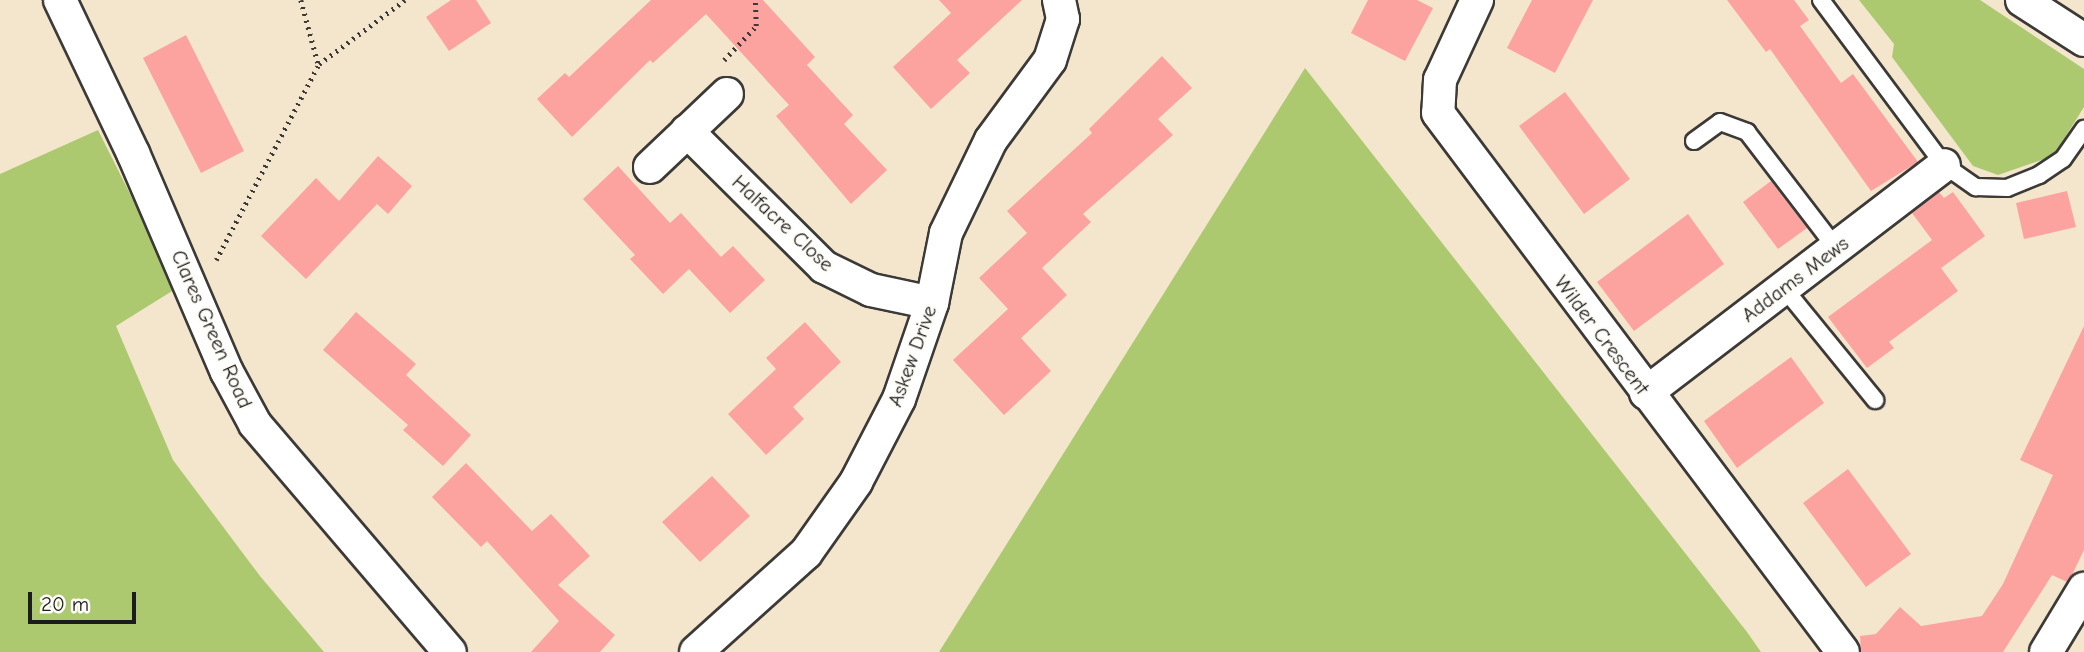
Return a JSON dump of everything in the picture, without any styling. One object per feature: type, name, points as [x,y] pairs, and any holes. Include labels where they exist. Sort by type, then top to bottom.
[{"type":"street","name":"Clares Green Road","points":[[60,0],[196,294],[227,372],[255,424],[444,650]]},
{"type":"street","name":"Wilder Crescent","points":[[1478,0],[1440,80],[1438,114],[1843,652]]},
{"type":"street","points":[[2022,0],[2084,40]]},
{"type":"street","name":"Askew Drive","points":[[696,652],[806,553],[856,482],[899,399],[932,303],[946,233],[991,140],[1050,60],[1070,14]]},
{"type":"street","points":[[650,167],[727,94]]},
{"type":"street","name":"Halfacre Close","points":[[687,131],[824,267],[871,290],[932,303]]},
{"type":"street","name":"Addams Mews","points":[[1646,393],[1944,165]]},
{"type":"street","points":[[2046,652],[2084,589]]},
{"type":"lane","points":[[1821,0],[1944,165],[1976,187],[2007,188],[2063,159],[2084,129]]},
{"type":"lane","points":[[1695,141],[1720,122],[1747,132],[1836,248]]},
{"type":"lane","points":[[1783,287],[1875,400]]},
{"type":"path","points":[[301,0],[318,64]]},
{"type":"path","points":[[196,294],[240,221],[318,64],[405,0]]},
{"type":"path","points":[[727,94],[721,64],[756,26],[755,0]]},
{"type":"green space","points":[[1859,0],[1980,0],[2084,69],[2084,107],[2057,150],[2047,158],[1998,175],[1973,166],[1892,57],[1894,44]]},
{"type":"green space","points":[[1305,68],[1747,632],[1761,652],[939,652]]},
{"type":"green space","points":[[98,130],[177,288],[116,326],[173,460],[260,576],[324,652],[0,652],[0,174]]},
{"type":"building","points":[[451,0],[476,0],[491,23],[449,51],[426,17]]},
{"type":"building","points":[[651,0],[763,0],[815,57],[807,65],[853,115],[844,124],[887,170],[851,204],[776,116],[789,105],[706,14],[653,63],[650,60],[572,137],[537,99],[565,73],[569,77]]},
{"type":"building","points":[[939,0],[1022,0],[957,60],[970,73],[931,109],[893,67],[951,13]]},
{"type":"building","points":[[1368,0],[1417,0],[1433,8],[1405,61],[1351,33]]},
{"type":"building","points":[[1532,0],[1593,0],[1555,73],[1507,48]]},
{"type":"building","points":[[1727,0],[1794,0],[1809,20],[1800,26],[1841,83],[1853,74],[1918,162],[1871,191],[1770,49],[1766,52]]},
{"type":"building","points":[[186,35],[244,151],[201,173],[143,58]]},
{"type":"building","points":[[1162,56],[1192,88],[1158,119],[1173,135],[1083,214],[1091,222],[1042,268],[1067,295],[1021,338],[1051,371],[1004,415],[953,360],[1008,309],[979,278],[1027,233],[1007,211],[1092,133],[1089,129]]},
{"type":"building","points":[[1565,92],[1630,179],[1584,214],[1519,126]]},
{"type":"building","points":[[378,156],[412,186],[388,214],[377,204],[306,279],[261,236],[316,178],[339,201]]},
{"type":"building","points":[[618,166],[670,223],[681,213],[721,257],[733,246],[765,280],[730,313],[689,269],[663,294],[630,259],[635,255],[583,199]]},
{"type":"building","points":[[1771,181],[1807,228],[1778,249],[1743,202]]},
{"type":"building","points":[[2067,191],[2076,227],[2024,239],[2016,203]]},
{"type":"building","points":[[1939,192],[1944,198],[1953,192],[1985,236],[1941,268],[1958,291],[1889,342],[1894,348],[1867,368],[1828,317],[1932,240],[1912,213]]},
{"type":"building","points":[[1688,214],[1724,264],[1634,331],[1597,282]]},
{"type":"building","points":[[356,312],[416,364],[406,375],[471,435],[443,466],[403,430],[408,425],[323,350]]},
{"type":"building","points":[[805,322],[841,362],[793,407],[804,419],[766,455],[728,414],[776,369],[766,358]]},
{"type":"building","points":[[2084,326],[2084,550],[2072,575],[2067,582],[2052,575],[2003,652],[1861,652],[1860,636],[1876,634],[1900,607],[1921,626],[1982,616],[2003,584],[2053,475],[2020,460]]},
{"type":"building","points":[[1791,357],[1824,403],[1737,468],[1704,421]]},
{"type":"building","points":[[466,463],[532,531],[551,514],[590,556],[558,585],[615,635],[600,652],[531,652],[559,621],[487,541],[481,547],[432,497]]},
{"type":"building","points":[[1848,469],[1911,554],[1866,587],[1803,503]]},
{"type":"building","points":[[712,476],[750,516],[700,562],[662,522]]}]
